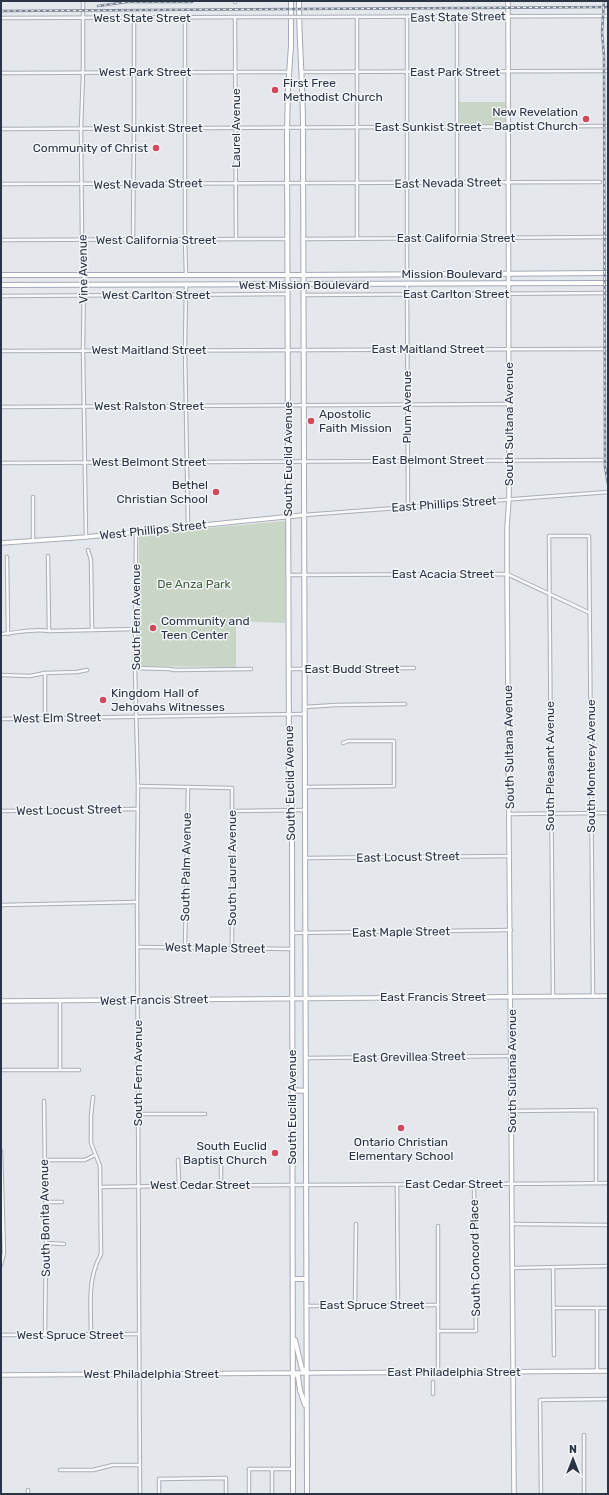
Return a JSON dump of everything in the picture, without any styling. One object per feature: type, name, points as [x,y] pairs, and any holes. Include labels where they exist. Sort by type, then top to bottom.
[{"type":"main road","name":"South Euclid Avenue","points":[[291,1],[291,46],[287,128],[289,767],[292,810],[293,1494]]},
{"type":"main road","name":"South Euclid Avenue","points":[[299,1],[299,46],[302,72],[303,127],[307,1494]]},
{"type":"main road","name":"Mission Boulevard","points":[[296,275],[608,273]]},
{"type":"main road","name":"West Mission Boulevard","points":[[1,275],[296,275]]},
{"type":"main road","name":"West Mission Boulevard","points":[[1,285],[84,286],[608,283]]},
{"type":"main road","points":[[292,1090],[306,1091]]},
{"type":"main road","points":[[293,1279],[306,1279]]},
{"type":"main road","points":[[293,1323],[295,1341],[301,1367],[306,1372]]},
{"type":"main road","points":[[293,1373],[298,1377],[306,1415]]},
{"type":"street","name":"Vine Avenue","points":[[83,1],[81,128],[82,240],[84,275],[83,350],[86,537]]},
{"type":"street","name":"South Sultana Avenue","points":[[508,1],[509,499],[507,527],[507,574],[512,1056],[514,1494]]},
{"type":"street","name":"East State Street","points":[[282,17],[608,16]]},
{"type":"street","name":"Laurel Avenue","points":[[235,17],[236,239]]},
{"type":"street","name":"West State Street","points":[[1,18],[282,17]]},
{"type":"street","points":[[356,238],[357,17]]},
{"type":"street","points":[[407,17],[407,274]]},
{"type":"street","points":[[457,238],[458,17]]},
{"type":"street","points":[[133,240],[134,18]]},
{"type":"street","points":[[184,18],[186,275]]},
{"type":"street","name":"East Park Street","points":[[302,72],[608,71]]},
{"type":"street","name":"West Park Street","points":[[1,73],[289,72]]},
{"type":"street","name":"East Sunkist Street","points":[[296,127],[608,126]]},
{"type":"street","name":"West Sunkist Street","points":[[1,129],[296,127]]},
{"type":"street","name":"East Nevada Street","points":[[296,183],[600,182]]},
{"type":"street","name":"West Nevada Street","points":[[1,184],[134,185],[185,183],[296,183]]},
{"type":"street","name":"East California Street","points":[[303,239],[608,237]]},
{"type":"street","name":"West California Street","points":[[1,240],[288,239]]},
{"type":"street","name":"Plum Avenue","points":[[407,284],[408,507]]},
{"type":"street","points":[[186,285],[185,350],[188,526]]},
{"type":"street","name":"East Carlton Street","points":[[303,295],[608,293]]},
{"type":"street","name":"West Carlton Street","points":[[1,296],[288,294]]},
{"type":"street","name":"East Maitland Street","points":[[296,350],[608,349]]},
{"type":"street","name":"West Maitland Street","points":[[1,351],[296,350]]},
{"type":"street","name":"West Ralston Street","points":[[1,407],[509,404]]},
{"type":"street","name":"East Belmont Street","points":[[297,461],[608,460]]},
{"type":"street","name":"West Belmont Street","points":[[1,463],[297,461]]},
{"type":"street","name":"East Phillips Street","points":[[304,515],[608,492]]},
{"type":"street","points":[[33,498],[33,541]]},
{"type":"street","name":"West Phillips Street","points":[[1,543],[86,537],[304,515]]},
{"type":"street","name":"South Fern Avenue","points":[[136,532],[135,668],[138,786],[137,902],[140,1494]]},
{"type":"street","name":"South Monterey Avenue","points":[[548,536],[589,536],[593,996]]},
{"type":"street","name":"South Pleasant Avenue","points":[[548,536],[552,997]]},
{"type":"street","points":[[88,550],[91,560],[92,630]]},
{"type":"street","points":[[48,556],[49,631]]},
{"type":"street","points":[[7,557],[8,634]]},
{"type":"street","name":"East Acacia Street","points":[[288,575],[507,574],[590,613]]},
{"type":"street","points":[[1,634],[23,633],[39,629],[49,631],[136,630]]},
{"type":"street","points":[[135,668],[175,670],[251,669]]},
{"type":"street","name":"East Budd Street","points":[[289,669],[414,668]]},
{"type":"street","points":[[1,676],[30,676],[45,673],[77,672],[87,670]]},
{"type":"street","points":[[45,673],[45,718]]},
{"type":"street","points":[[305,707],[405,704]]},
{"type":"street","name":"West Elm Street","points":[[1,719],[305,714]]},
{"type":"street","points":[[305,787],[394,786],[394,741],[348,741],[343,743]]},
{"type":"street","points":[[138,786],[188,787]]},
{"type":"street","name":"South Laurel Avenue","points":[[188,787],[232,788],[232,949]]},
{"type":"street","name":"South Palm Avenue","points":[[185,948],[188,787]]},
{"type":"street","name":"West Locust Street","points":[[1,811],[138,809]]},
{"type":"street","points":[[232,811],[305,810]]},
{"type":"street","points":[[510,814],[608,813]]},
{"type":"street","name":"East Locust Street","points":[[305,858],[510,856]]},
{"type":"street","points":[[1,905],[137,902]]},
{"type":"street","name":"East Maple Street","points":[[292,933],[511,930]]},
{"type":"street","name":"West Maple Street","points":[[138,947],[292,950]]},
{"type":"street","name":"East Francis Street","points":[[306,998],[608,996]]},
{"type":"street","name":"West Francis Street","points":[[1,1000],[60,1001],[306,998]]},
{"type":"street","points":[[60,1001],[60,1069]]},
{"type":"street","name":"East Grevillea Street","points":[[306,1058],[512,1056]]},
{"type":"street","points":[[1,1070],[78,1070]]},
{"type":"street","points":[[91,1335],[91,1279],[101,1254],[100,1166],[91,1144],[93,1097]]},
{"type":"street","name":"South Bonita Avenue","points":[[44,1101],[46,1202],[45,1334]]},
{"type":"street","points":[[512,1111],[596,1110],[596,1183]]},
{"type":"street","points":[[138,1114],[205,1114]]},
{"type":"street","points":[[1,1151],[4,1253],[1,1265]]},
{"type":"street","points":[[44,1160],[86,1160],[95,1155]]},
{"type":"street","points":[[178,1160],[179,1185]]},
{"type":"street","points":[[221,1160],[221,1185]]},
{"type":"street","name":"East Cedar Street","points":[[299,1186],[608,1183]]},
{"type":"street","points":[[397,1185],[398,1305]]},
{"type":"street","name":"South Concord Place","points":[[438,1331],[476,1331],[474,1185]]},
{"type":"street","name":"West Cedar Street","points":[[100,1186],[299,1186]]},
{"type":"street","points":[[46,1202],[62,1202]]},
{"type":"street","points":[[355,1305],[356,1224]]},
{"type":"street","points":[[513,1224],[608,1225]]},
{"type":"street","points":[[438,1226],[438,1372]]},
{"type":"street","points":[[46,1243],[64,1244]]},
{"type":"street","points":[[513,1268],[608,1266]]},
{"type":"street","points":[[553,1268],[554,1355]]},
{"type":"street","name":"East Spruce Street","points":[[306,1306],[438,1305]]},
{"type":"street","points":[[554,1308],[608,1308]]},
{"type":"street","points":[[597,1308],[597,1371]]},
{"type":"street","name":"West Spruce Street","points":[[1,1335],[139,1334]]},
{"type":"street","name":"East Philadelphia Street","points":[[300,1372],[608,1371]]},
{"type":"street","name":"West Philadelphia Street","points":[[1,1375],[300,1372]]},
{"type":"street","points":[[433,1382],[433,1394]]},
{"type":"street","points":[[541,1494],[540,1400],[608,1399]]},
{"type":"street","points":[[584,1435],[584,1494]]},
{"type":"street","points":[[60,1470],[93,1470],[113,1465],[140,1466]]},
{"type":"street","points":[[249,1494],[249,1469],[292,1469]]},
{"type":"street","points":[[272,1469],[272,1494]]},
{"type":"street","points":[[159,1494],[159,1479],[226,1478],[226,1494]]},
{"type":"green space","points":[[459,102],[505,102],[505,125],[460,125]]},
{"type":"green space","name":"De Anza Park","points":[[286,521],[285,623],[236,621],[236,667],[139,666],[139,534]]},
{"type":"railway","points":[[604,1],[602,32],[604,56],[605,467],[608,484]]},
{"type":"railway","points":[[98,6],[127,2],[192,2]]},
{"type":"railway","points":[[1,11],[608,7]]},
{"type":"place","name":"First Free Methodist Church","points":[[275,90]]},
{"type":"place","name":"New Revelation Baptist Church","points":[[586,119]]},
{"type":"place","name":"Community of Christ","points":[[156,148]]},
{"type":"place","name":"Apostolic Faith Mission","points":[[311,421]]},
{"type":"place","name":"Bethel Christian School","points":[[216,492]]},
{"type":"place","name":"Community and Teen Center","points":[[153,628]]},
{"type":"place","name":"Kingdom Hall of Jehovahs Witnesses","points":[[103,700]]},
{"type":"place","name":"Ontario Christian Elementary School","points":[[401,1128]]},
{"type":"place","name":"South Euclid Baptist Church","points":[[275,1153]]}]
